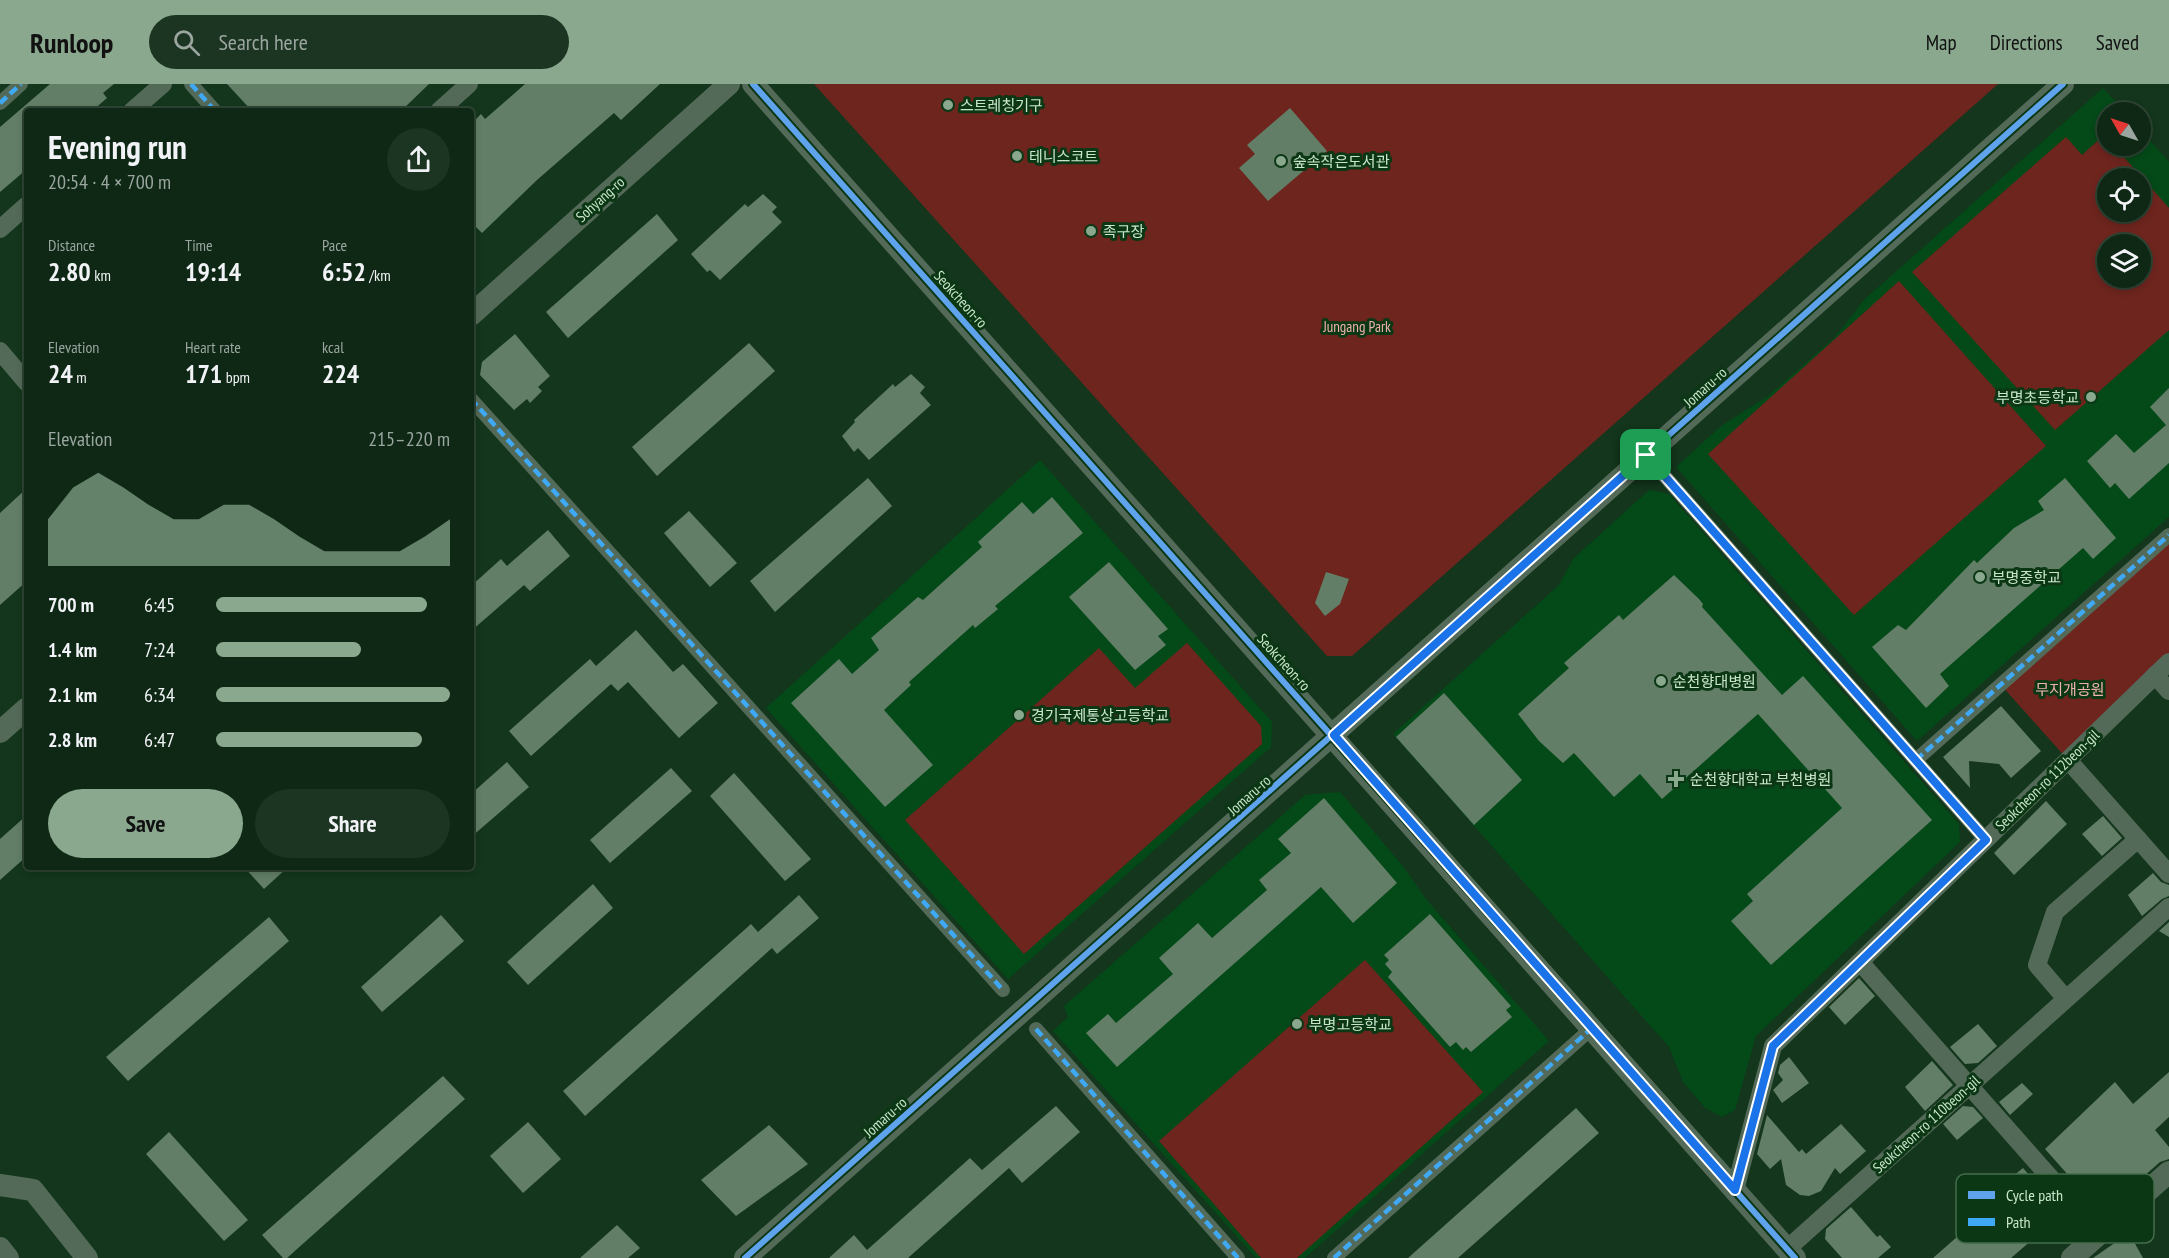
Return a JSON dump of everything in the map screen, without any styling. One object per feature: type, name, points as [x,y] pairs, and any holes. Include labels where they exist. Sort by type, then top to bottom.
[{"type":"street","points":[[0,103],[21,84]]},
{"type":"street","points":[[135,108],[163,84]]},
{"type":"street","points":[[191,84],[212,108]]},
{"type":"street","points":[[442,108],[469,84]]},
{"type":"street","name":"Sohyang-ro","points":[[474,312],[729,84]]},
{"type":"street","name":"Seokcheon-ro","points":[[753,84],[1334,735],[1791,1253]]},
{"type":"street","name":"Jomaru-ro","points":[[745,1258],[2063,84]]},
{"type":"street","points":[[0,229],[24,208]]},
{"type":"street","points":[[0,351],[24,379]]},
{"type":"street","points":[[474,402],[1003,990]]},
{"type":"street","points":[[1646,455],[1986,840]]},
{"type":"street","points":[[1916,760],[2169,535]]},
{"type":"street","name":"Seokcheon-ro 112beon-gil","points":[[1735,1190],[1773,1046],[2169,662]]},
{"type":"street","points":[[2155,675],[2169,691]]},
{"type":"street","points":[[0,732],[24,711]]},
{"type":"street","points":[[2068,760],[2169,874]]},
{"type":"street","points":[[2066,999],[2037,965],[2055,912],[2138,839]]},
{"type":"street","name":"Seokcheon-ro 110beon-gil","points":[[1791,1253],[1969,1086],[2169,907]]},
{"type":"street","points":[[1860,962],[2047,1174]]},
{"type":"street","points":[[1334,1258],[1592,1028]]},
{"type":"street","points":[[1036,1029],[1238,1258]]},
{"type":"street","points":[[2154,1186],[2169,1173]]},
{"type":"street","points":[[0,1185],[33,1190],[87,1258]]},
{"type":"street","points":[[2072,1258],[2089,1243]]},
{"type":"street","points":[[0,1248],[8,1258]]},
{"type":"shaded area","name":"부명중학교","points":[[2103,88],[2116,102],[2097,102],[2097,156],[2151,156],[2151,141],[2169,162],[2169,517],[1917,741],[1676,467],[1721,426],[1768,396],[1834,338],[1865,299]]},
{"type":"shaded area","name":"경기국제통상고등학교","points":[[1040,460],[1272,722],[1271,747],[1008,979],[766,708]]},
{"type":"shaded area","name":"순천향대학교 부천병원","points":[[1649,490],[1669,494],[1959,824],[1960,842],[1756,1036],[1735,1110],[1722,1117],[1705,1108],[1683,1082],[1669,1047],[1393,734],[1559,585],[1573,559]]},
{"type":"shaded area","name":"부명고등학교","points":[[1340,792],[1403,866],[1426,899],[1549,1041],[1305,1258],[1256,1258],[1053,1031],[1068,1017],[1064,1006],[1305,795]]},
{"type":"green space","name":"Jungang Park","points":[[814,84],[1998,84],[1352,656],[1327,656]]},
{"type":"green space","name":"부명초등학교","points":[[2066,137],[2082,155],[2097,141],[2097,156],[2123,156],[2134,168],[2097,168],[2097,222],[2151,222],[2151,188],[2169,208],[2169,330],[2055,430],[1912,272]]},
{"type":"green space","points":[[1899,281],[2046,446],[1854,615],[1708,454]]},
{"type":"green space","name":"무지개공원","points":[[2169,535],[2169,661],[2068,760],[2001,685]]},
{"type":"green space","points":[[1187,643],[1261,726],[1262,744],[1024,954],[905,820],[1099,648],[1135,688]]},
{"type":"green space","points":[[1365,960],[1483,1092],[1297,1258],[1261,1258],[1159,1141]]},
{"type":"building","points":[[50,84],[114,84],[103,93],[107,98],[95,108],[24,108],[24,172],[0,192],[0,127]]},
{"type":"building","points":[[227,84],[429,84],[404,108],[249,108]]},
{"type":"building","points":[[525,84],[660,84],[621,120],[614,113],[537,180],[482,233],[474,225],[474,121],[481,114],[485,119]]},
{"type":"building","name":"숲속작은도서관","points":[[1290,108],[1327,151],[1268,201],[1239,168],[1255,154],[1247,145]]},
{"type":"building","points":[[763,194],[777,207],[772,212],[782,222],[720,280],[710,270],[707,272],[691,254],[745,204],[748,207]]},
{"type":"building","points":[[657,214],[678,240],[568,338],[546,312]]},
{"type":"building","points":[[515,334],[550,376],[538,387],[542,391],[530,403],[527,399],[514,410],[480,375],[482,362]]},
{"type":"building","points":[[749,343],[775,371],[657,476],[632,447]]},
{"type":"building","points":[[911,374],[925,387],[920,393],[931,405],[869,460],[858,448],[854,452],[842,436],[855,422],[854,420],[893,384],[895,387]]},
{"type":"building","name":"부명초등학교","points":[[2169,388],[2169,463],[2129,499],[2115,483],[2110,488],[2087,461],[2116,434],[2134,453],[2166,425],[2150,407]]},
{"type":"building","points":[[868,478],[892,506],[775,612],[750,581]]},
{"type":"building","name":"부명중학교","points":[[2065,478],[2116,538],[2093,559],[2083,548],[1940,674],[1949,686],[1926,708],[1872,647],[1898,625],[1906,630],[1974,560],[1977,563],[2014,528],[2044,510],[2038,501]]},
{"type":"building","points":[[24,491],[24,584],[0,605],[0,513]]},
{"type":"building","points":[[1052,497],[1083,533],[995,606],[998,609],[975,628],[973,625],[909,682],[911,685],[884,710],[933,765],[885,807],[791,703],[839,659],[852,674],[879,650],[871,638],[918,597],[923,600],[982,547],[978,542],[1022,502],[1033,514]]},
{"type":"building","points":[[689,511],[737,563],[710,587],[664,533]]},
{"type":"building","points":[[548,530],[570,556],[530,591],[524,585],[474,628],[474,583],[501,559],[507,566]]},
{"type":"building","points":[[1109,562],[1168,629],[1158,636],[1166,645],[1135,670],[1069,597]]},
{"type":"building","points":[[1326,572],[1349,579],[1340,604],[1325,616],[1315,603]]},
{"type":"building","points":[[1674,575],[1699,599],[1703,604],[1702,607],[1782,695],[1803,676],[1932,820],[1771,965],[1731,921],[1753,901],[1747,894],[1842,808],[1758,714],[1662,799],[1640,774],[1614,797],[1574,753],[1563,763],[1539,741],[1518,714],[1569,668],[1564,663],[1619,615],[1623,620]]},
{"type":"building","points":[[636,630],[673,672],[683,664],[718,703],[679,738],[628,682],[618,691],[611,684],[531,756],[509,731],[590,659],[596,666]]},
{"type":"building","points":[[1444,693],[1522,780],[1474,825],[1396,737]]},
{"type":"building","points":[[2001,706],[2041,751],[2011,778],[1999,764],[1969,761],[1970,788],[1943,757]]},
{"type":"building","points":[[507,762],[529,787],[474,834],[474,791]]},
{"type":"building","points":[[671,768],[692,791],[610,863],[590,840]]},
{"type":"building","points":[[734,773],[811,859],[785,881],[710,796]]},
{"type":"building","points":[[1324,798],[1397,883],[1353,923],[1321,887],[1117,1067],[1086,1033],[1108,1014],[1116,1023],[1173,974],[1159,958],[1198,923],[1212,938],[1267,890],[1259,880],[1291,853],[1278,839]]},
{"type":"building","points":[[2046,801],[2067,824],[2014,875],[1994,853]]},
{"type":"building","points":[[2103,816],[2122,838],[2102,856],[2082,834]]},
{"type":"building","points":[[24,818],[24,859],[0,880],[0,839]]},
{"type":"building","points":[[247,870],[285,870],[264,889]]},
{"type":"building","points":[[2153,873],[2161,882],[2169,885],[2169,896],[2142,916],[2128,895]]},
{"type":"building","points":[[593,884],[613,908],[528,985],[507,962]]},
{"type":"building","points":[[799,895],[819,918],[777,954],[772,948],[585,1116],[563,1091],[751,924],[758,932]]},
{"type":"building","points":[[1430,914],[1511,1006],[1506,1010],[1512,1017],[1471,1052],[1466,1047],[1463,1050],[1456,1042],[1450,1047],[1388,977],[1392,972],[1385,964],[1389,960],[1384,955]]},
{"type":"building","points":[[441,915],[464,941],[382,1012],[361,987]]},
{"type":"building","points":[[269,917],[289,941],[128,1081],[106,1057]]},
{"type":"building","points":[[2169,922],[2169,937],[2159,931]]},
{"type":"building","points":[[1859,978],[1875,996],[1845,1025],[1829,1007]]},
{"type":"building","points":[[1978,1024],[1997,1046],[1978,1063],[1965,1064],[1950,1047]]},
{"type":"building","points":[[1789,1057],[1809,1083],[1782,1103],[1773,1090],[1783,1080],[1778,1073],[1780,1065]]},
{"type":"building","points":[[1932,1061],[1953,1085],[1925,1111],[1905,1087]]},
{"type":"building","points":[[2169,1072],[2169,1117],[2155,1130],[2169,1147],[2169,1159],[2160,1162],[2146,1174],[2067,1174],[2045,1149],[2115,1082],[2133,1104]]},
{"type":"building","points":[[443,1076],[465,1099],[287,1258],[283,1258],[262,1235]]},
{"type":"building","points":[[2022,1083],[2033,1094],[2010,1115],[1999,1102]]},
{"type":"building","points":[[1056,1106],[1080,1132],[1022,1183],[1009,1168],[908,1258],[829,1258],[854,1235],[867,1250],[970,1158],[982,1170]]},
{"type":"building","points":[[1963,1106],[1973,1107],[1983,1118],[1957,1140],[1943,1124]]},
{"type":"building","points":[[1576,1108],[1599,1133],[1458,1258],[1408,1258]]},
{"type":"building","points":[[1767,1115],[1799,1152],[1802,1149],[1806,1154],[1841,1124],[1866,1151],[1840,1174],[1835,1168],[1821,1191],[1809,1196],[1800,1195],[1786,1185],[1781,1159],[1770,1169],[1757,1154]]},
{"type":"building","points":[[528,1122],[561,1159],[523,1193],[490,1156]]},
{"type":"building","points":[[769,1125],[808,1164],[736,1216],[701,1180]]},
{"type":"building","points":[[169,1132],[248,1220],[224,1241],[146,1154]]},
{"type":"building","points":[[2023,1168],[2028,1174],[2016,1174]]},
{"type":"building","points":[[1851,1207],[1877,1237],[1880,1235],[1891,1247],[1878,1258],[1842,1258],[1825,1239],[1826,1229]]},
{"type":"building","points":[[617,1225],[640,1248],[628,1258],[580,1258]]},
{"type":"building","points":[[1956,1238],[1956,1243],[2028,1243],[2011,1258],[1933,1258]]},
{"type":"building","points":[[2115,1243],[2135,1243],[2143,1258],[2093,1258]]},
{"type":"marked path","points":[[0,103],[21,84]]},
{"type":"marked path","points":[[191,84],[212,108]]},
{"type":"marked path","points":[[474,402],[1003,990]]},
{"type":"marked path","points":[[1646,455],[1986,840]]},
{"type":"marked path","points":[[1916,760],[2169,535]]},
{"type":"marked path","points":[[1334,1258],[1592,1028]]},
{"type":"marked path","points":[[1036,1029],[1238,1258]]},
{"type":"cycle path","points":[[753,84],[1795,1258]]},
{"type":"cycle path","points":[[745,1258],[2063,84]]},
{"type":"place","name":"스트레칭기구","points":[[948,105]]},
{"type":"place","name":"테니스코트","points":[[1017,156]]},
{"type":"place","name":"숲속작은도서관","points":[[1281,161]]},
{"type":"place","name":"족구장","points":[[1091,231]]},
{"type":"place","name":"부명초등학교","points":[[2091,397]]},
{"type":"place","name":"부명중학교","points":[[1980,577]]},
{"type":"place","name":"순천향대병원","points":[[1661,681]]},
{"type":"place","name":"경기국제통상고등학교","points":[[1019,715]]},
{"type":"place","name":"순천향대학교 부천병원","points":[[1676,779]]},
{"type":"place","name":"부명고등학교","points":[[1297,1024]]},
{"type":"route","points":[[1646,455],[1986,840],[1773,1046],[1735,1190],[1334,735],[1646,455]]}]
